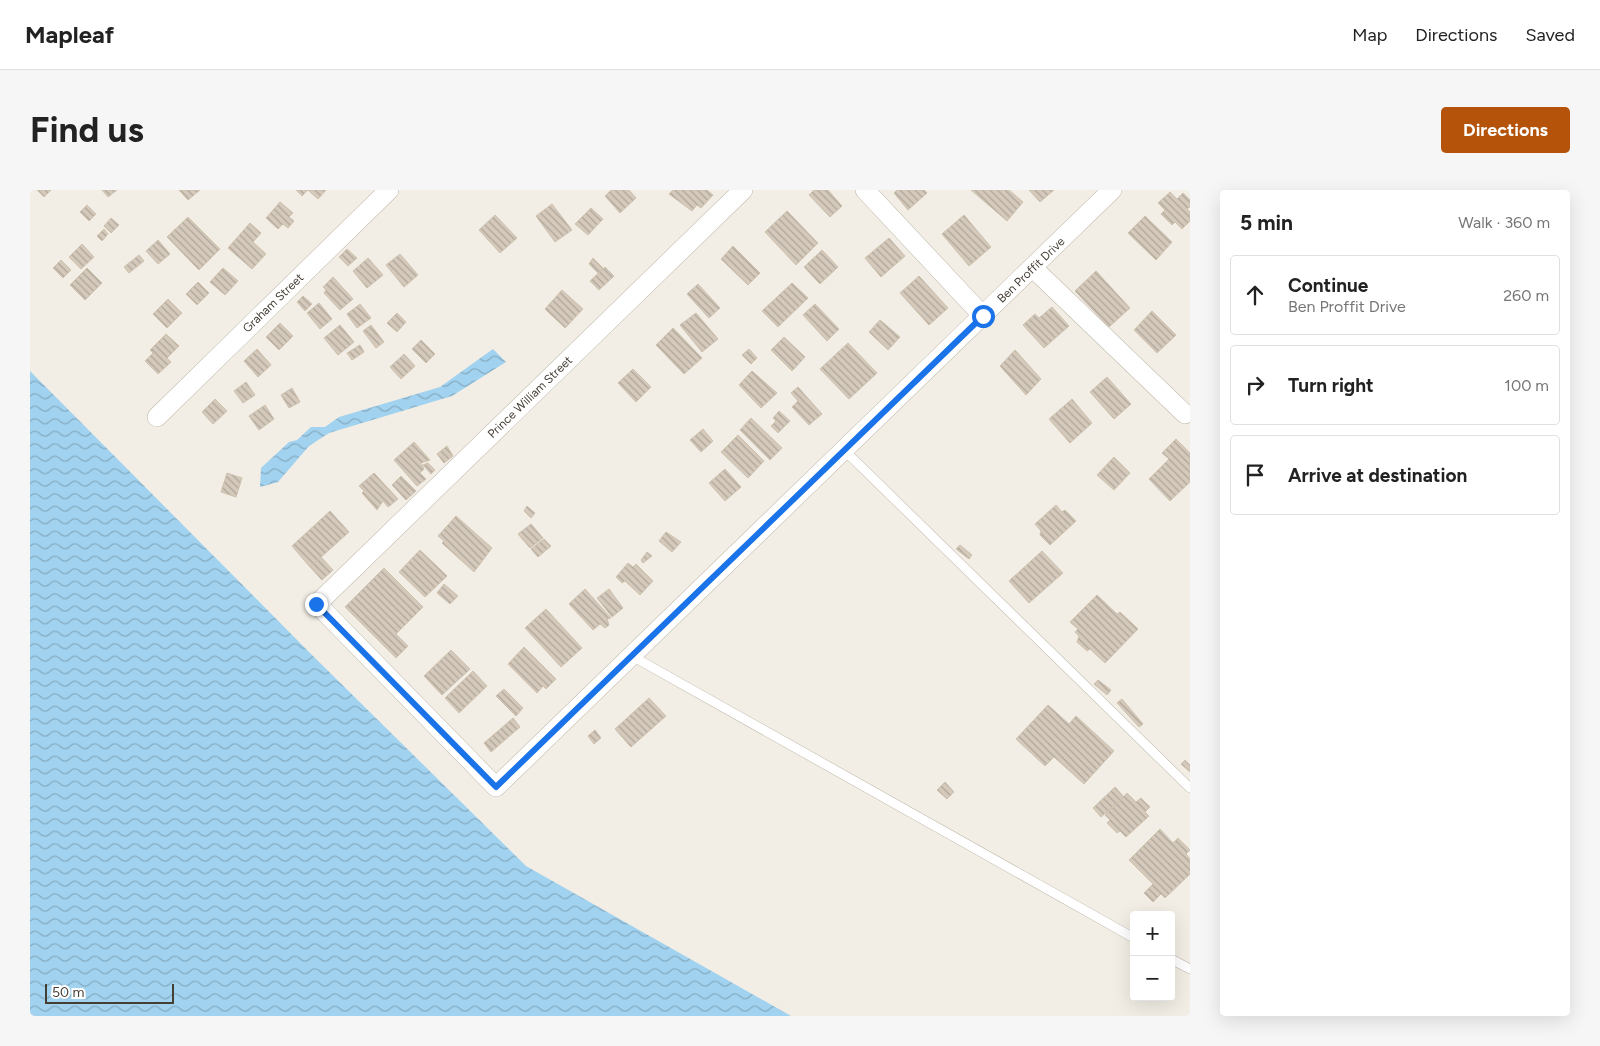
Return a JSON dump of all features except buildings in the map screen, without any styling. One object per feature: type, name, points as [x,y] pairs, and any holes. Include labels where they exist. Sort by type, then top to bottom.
[{"type":"street","name":"Graham Street","points":[[157,417],[389,190]]},
{"type":"street","name":"Prince William Street","points":[[496,787],[316,604],[744,190]]},
{"type":"street","points":[[865,190],[983,316]]},
{"type":"street","name":"Ben Proffit Drive","points":[[496,787],[1112,190]]},
{"type":"street","points":[[1033,268],[1185,414]]},
{"type":"lane","points":[[844,450],[1190,788]]},
{"type":"lane","points":[[632,656],[1130,936]]},
{"type":"lane","points":[[1175,961],[1190,969]]},
{"type":"water","points":[[493,349],[506,362],[452,396],[329,433],[309,446],[278,482],[260,487],[261,468],[289,442],[297,440],[311,427],[325,427],[339,417],[440,387]]},
{"type":"water","points":[[30,371],[312,655],[526,866],[791,1016],[30,1016]]},
{"type":"route","points":[[316,604],[496,787],[983,316]]}]
